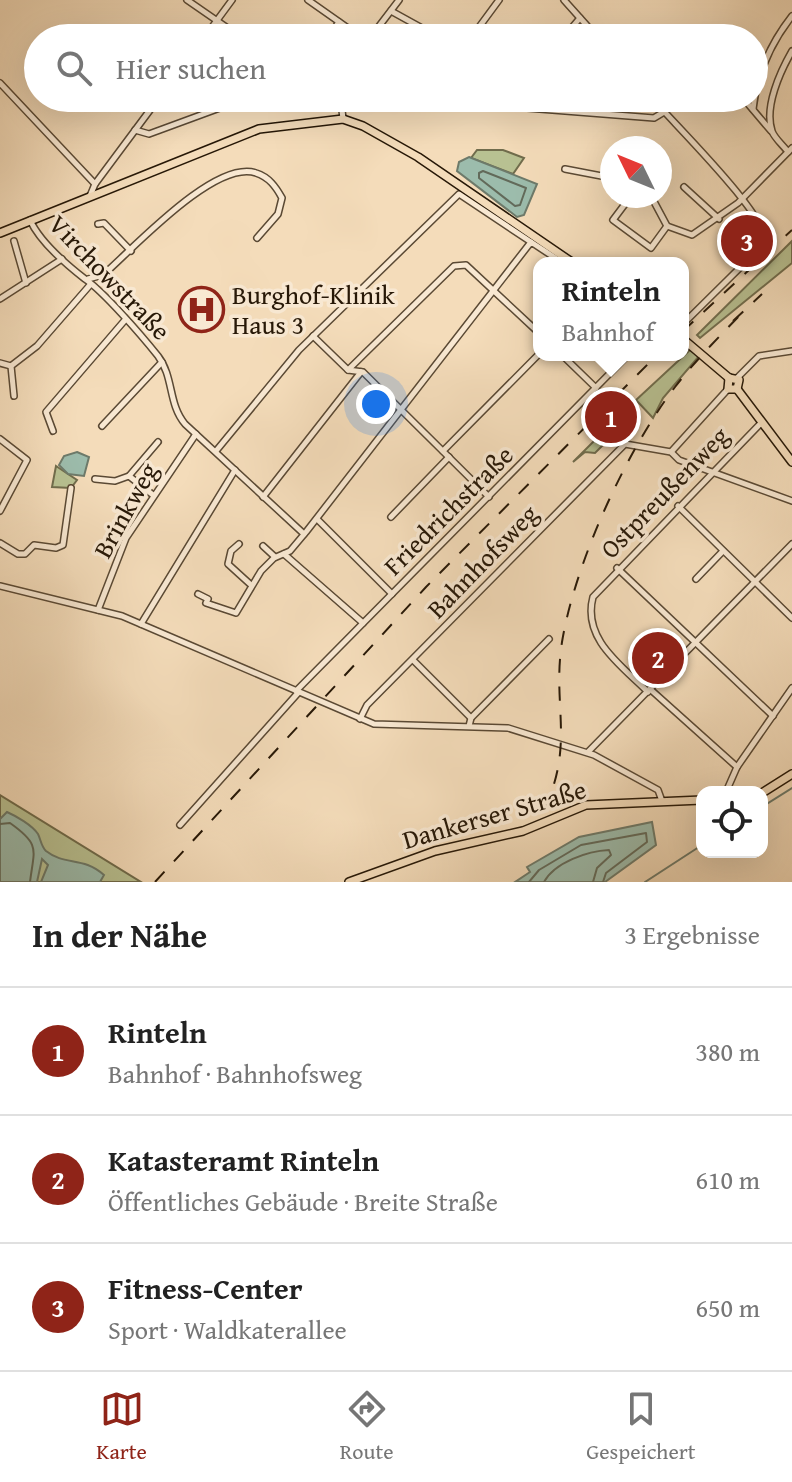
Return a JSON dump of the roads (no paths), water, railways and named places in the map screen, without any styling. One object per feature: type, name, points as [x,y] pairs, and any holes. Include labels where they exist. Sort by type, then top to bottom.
[{"type":"main road","points":[[0,233],[259,129],[343,119],[363,126],[428,163],[560,257]]},
{"type":"main road","points":[[689,344],[733,378]]},
{"type":"main road","points":[[733,378],[733,389],[792,462]]},
{"type":"main road","points":[[733,378],[733,389]]},
{"type":"main road","points":[[768,789],[792,774]]},
{"type":"main road","name":"Dankerser Straße","points":[[349,882],[435,851],[523,831],[582,806],[696,800]]},
{"type":"street","points":[[187,0],[223,24]]},
{"type":"street","points":[[214,24],[232,0]]},
{"type":"street","points":[[308,0],[343,24]]},
{"type":"street","points":[[381,24],[399,0]]},
{"type":"street","points":[[481,24],[499,0]]},
{"type":"street","points":[[564,0],[585,24]]},
{"type":"street","points":[[391,11],[415,24]]},
{"type":"street","points":[[768,52],[792,16]]},
{"type":"street","points":[[575,24],[580,18]]},
{"type":"street","points":[[772,132],[776,89],[792,51]]},
{"type":"street","points":[[0,83],[24,109]]},
{"type":"street","points":[[27,112],[95,184]]},
{"type":"street","points":[[90,196],[95,184],[148,112]]},
{"type":"street","points":[[135,130],[149,134],[203,112]]},
{"type":"street","points":[[342,112],[343,119]]},
{"type":"street","points":[[578,112],[654,118],[664,112],[743,198],[765,230],[765,243],[689,318]]},
{"type":"street","points":[[657,208],[667,226],[692,235],[719,219],[743,198],[790,150],[755,112]]},
{"type":"street","points":[[565,169],[600,176]]},
{"type":"street","points":[[11,366],[37,346],[89,282],[103,275],[198,191],[234,172],[257,173],[274,183],[282,198],[278,214],[257,238]]},
{"type":"street","points":[[684,187],[719,219]]},
{"type":"street","points":[[216,451],[313,336],[459,194],[558,257]]},
{"type":"street","points":[[622,208],[613,220],[651,248],[667,226]]},
{"type":"street","name":"Virchowstraße","points":[[29,219],[62,259],[89,282],[162,362]]},
{"type":"street","points":[[98,224],[104,223],[131,251]]},
{"type":"street","points":[[14,241],[26,283]]},
{"type":"street","points":[[198,594],[208,599],[206,603],[236,613],[250,584],[317,519],[531,242]]},
{"type":"street","points":[[0,299],[62,259]]},
{"type":"street","points":[[348,370],[454,266],[466,265],[533,327]]},
{"type":"street","points":[[53,431],[46,412],[125,320]]},
{"type":"street","points":[[313,336],[348,370],[361,372],[403,410],[489,497]]},
{"type":"street","points":[[733,378],[759,356],[792,351]]},
{"type":"street","points":[[443,451],[533,360]]},
{"type":"street","points":[[568,361],[596,388]]},
{"type":"street","name":"Friedrichstraße","points":[[180,825],[297,692],[622,361]]},
{"type":"street","points":[[102,426],[162,362],[169,374],[175,410],[196,434],[304,534]]},
{"type":"street","points":[[0,363],[11,366]]},
{"type":"street","points":[[11,366],[14,396]]},
{"type":"street","points":[[263,497],[361,372]]},
{"type":"street","points":[[733,389],[671,452],[679,460],[792,500]]},
{"type":"street","name":"Ostpreußenweg","points":[[649,690],[608,652],[595,633],[590,611],[595,592],[762,422]]},
{"type":"street","name":"Brinkweg","points":[[98,610],[118,556],[153,495],[196,434]]},
{"type":"street","points":[[0,439],[27,460],[0,511]]},
{"type":"street","points":[[95,479],[115,481],[129,476],[158,442]]},
{"type":"street","name":"Bahnhofsweg","points":[[360,719],[367,705],[617,450],[629,443],[662,453],[671,452]]},
{"type":"street","points":[[391,517],[449,457]]},
{"type":"street","points":[[141,624],[235,470]]},
{"type":"street","points":[[129,476],[153,495]]},
{"type":"street","points":[[1,546],[25,554],[34,545],[56,548],[63,545],[71,488]]},
{"type":"street","points":[[678,506],[792,618]]},
{"type":"street","points":[[317,519],[392,594]]},
{"type":"street","points":[[239,544],[231,551],[228,564],[250,584]]},
{"type":"street","points":[[588,752],[792,544]]},
{"type":"street","points":[[263,546],[275,557]]},
{"type":"street","points":[[696,579],[723,551]]},
{"type":"street","points":[[284,554],[363,623]]},
{"type":"street","points":[[617,568],[773,716]]},
{"type":"street","points":[[0,586],[141,624],[374,724],[508,728],[588,752],[658,790],[662,801]]},
{"type":"street","points":[[469,726],[471,718],[549,639]]},
{"type":"street","points":[[413,660],[471,718]]},
{"type":"street","points":[[729,786],[737,767],[792,688]]},
{"type":"street","points":[[649,690],[737,767]]},
{"type":"water","points":[[469,157],[537,184],[524,215],[517,217],[457,171],[459,162]]},
{"type":"water","points":[[77,452],[89,457],[84,476],[68,474],[59,465],[64,456]]},
{"type":"water","points":[[7,812],[32,827],[44,849],[53,856],[89,865],[104,875],[100,882],[41,882],[48,865],[42,859],[37,882],[0,882],[0,819]]},
{"type":"water","points":[[652,822],[656,845],[605,882],[515,882],[530,872],[527,867],[579,837]]},
{"type":"waterway","points":[[768,803],[792,788]]},
{"type":"waterway","points":[[645,882],[696,849]]},
{"type":"railway","points":[[689,325],[792,230]]},
{"type":"railway","points":[[733,321],[762,294]]},
{"type":"railway","points":[[544,810],[553,786],[561,745],[559,686],[562,642],[578,578],[591,543],[621,475],[657,413],[690,368],[740,315]]},
{"type":"railway","points":[[155,882],[426,587],[651,361]]},
{"type":"place","name":"Fitness-Center","points":[[747,241]]},
{"type":"place","name":"Burghof-Klinik Haus 3","points":[[201,309]]},
{"type":"place","name":"Rinteln","points":[[611,417]]},
{"type":"place","name":"Katasteramt Rinteln","points":[[658,658]]}]
